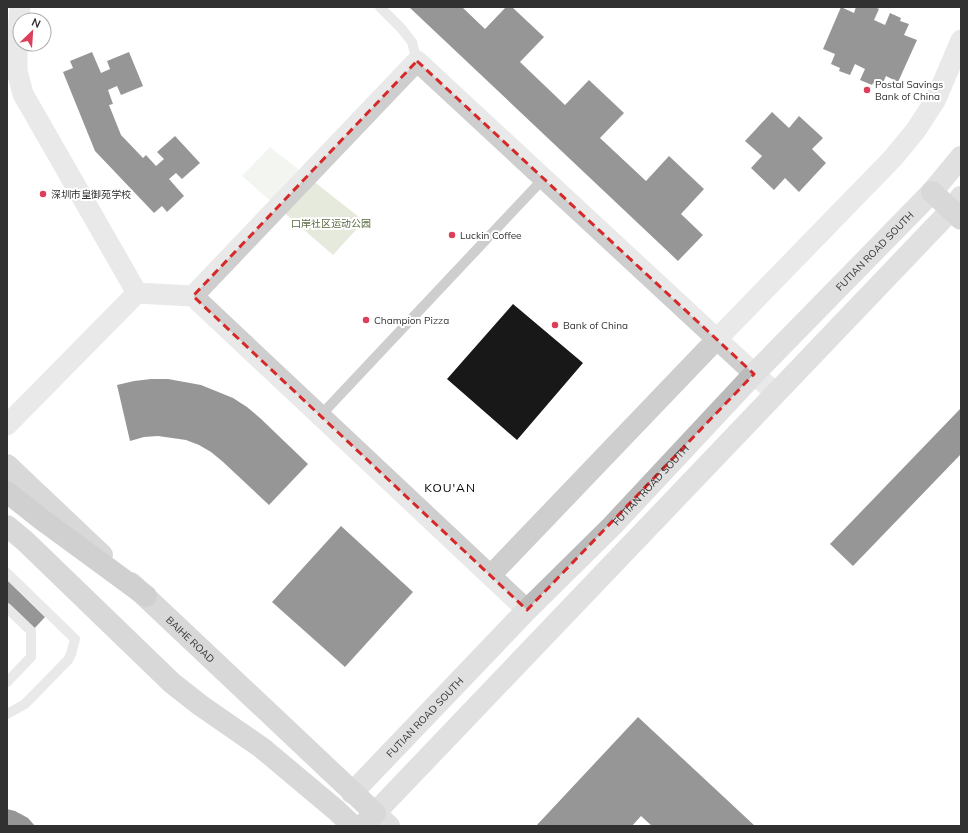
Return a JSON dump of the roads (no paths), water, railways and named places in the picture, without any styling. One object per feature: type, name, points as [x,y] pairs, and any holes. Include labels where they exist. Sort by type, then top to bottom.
[{"type":"highway","points":[[7,492],[47,524],[146,596]]},
{"type":"main road","points":[[932,192],[958,209]]},
{"type":"main road","name":"BAIHE ROAD","points":[[7,465],[352,793],[375,822]]},
{"type":"main road","points":[[7,526],[31,547],[172,683],[200,705],[262,748],[353,826]]},
{"type":"main road","name":"FUTIAN ROAD SOUTH","points":[[336,810],[352,793]]},
{"type":"street","points":[[20,7],[17,45],[17,71],[23,94],[137,293]]},
{"type":"street","points":[[491,575],[893,158],[916,130],[936,99],[961,40]]},
{"type":"street","points":[[193,296],[417,61],[775,393]]},
{"type":"street","name":"FUTIAN ROAD SOUTH","points":[[352,793],[527,610],[612,526],[754,374],[932,192],[961,157]]},
{"type":"street","points":[[375,822],[775,393],[958,209]]},
{"type":"street","points":[[7,425],[137,293],[193,296],[527,610]]},
{"type":"lane","points":[[380,7],[401,28],[412,42],[417,61]]},
{"type":"lane","points":[[320,415],[544,178]]},
{"type":"lane","points":[[7,573],[75,639],[68,660],[25,704],[7,714]]},
{"type":"lane","points":[[7,608],[31,631],[31,657],[7,682]]},
{"type":"place","name":"Postal Savings Bank of China","points":[[867,90]]},
{"type":"place","name":"深圳市皇御苑学校","points":[[43,194]]},
{"type":"place","name":"Luckin Coffee","points":[[452,235]]},
{"type":"place","name":"Champion Pizza","points":[[366,320]]},
{"type":"place","name":"Bank of China","points":[[555,325]]},
{"type":"district","name":"KOU'AN","points":[[450,487]]},
{"type":"park label","name":"口岸社区运动公园","points":[[331,223]]}]
